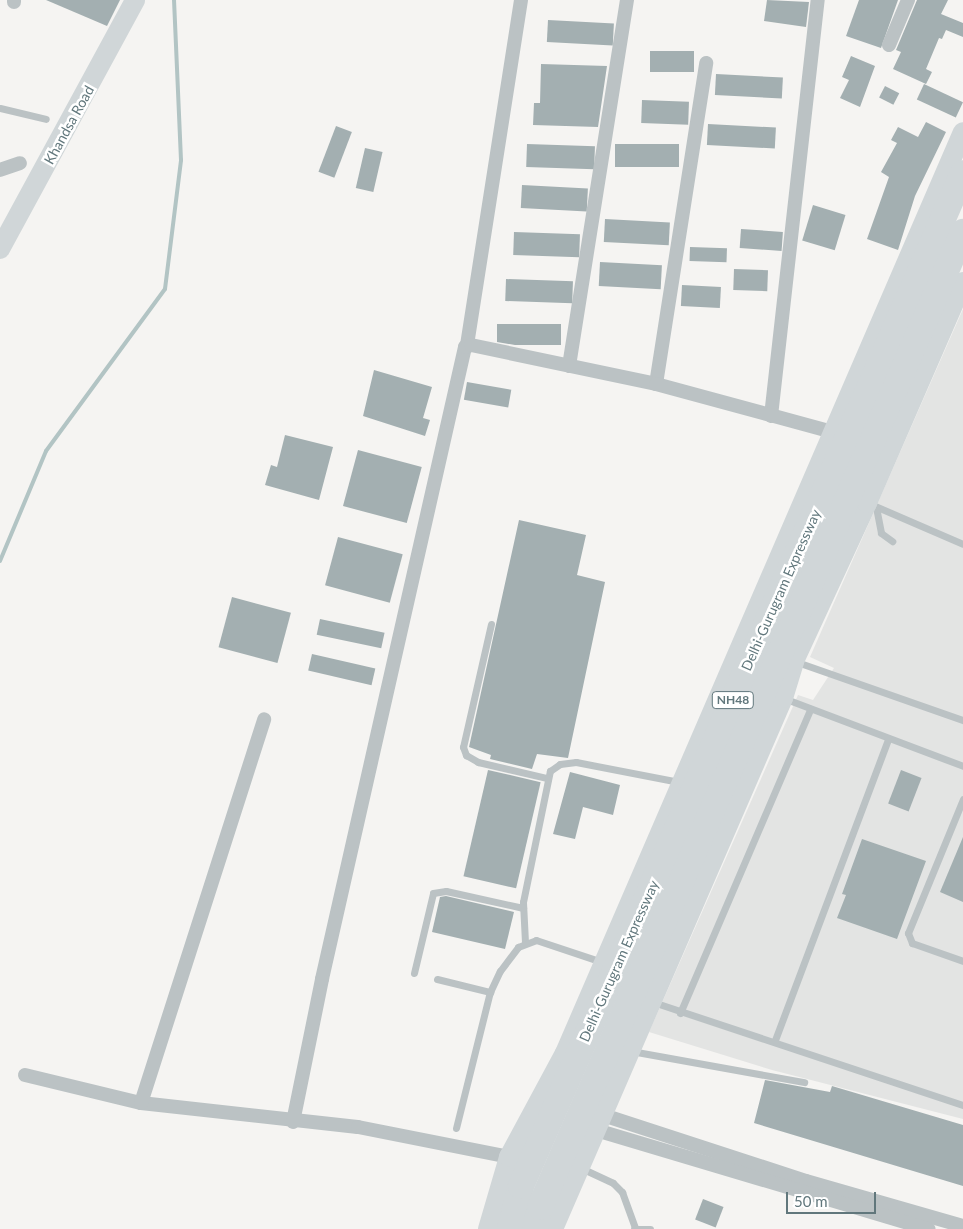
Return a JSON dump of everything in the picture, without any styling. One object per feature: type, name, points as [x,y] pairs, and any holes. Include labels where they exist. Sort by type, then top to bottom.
[{"type":"highway","name":"Delhi-Gurugram Expressway","points":[[510,1229],[521,1186],[963,173]]},
{"type":"highway","name":"Delhi-Gurugram Expressway","points":[[535,1229],[544,1198],[963,232]]},
{"type":"main road","name":"Khandsa Road","points":[[0,249],[135,0]]},
{"type":"main road","points":[[488,1229],[510,1157],[565,1053],[963,132]]},
{"type":"main road","points":[[553,1229],[783,698],[794,661],[871,505],[963,282]]},
{"type":"street","points":[[293,1122],[322,979],[464,349],[468,346],[521,0]]},
{"type":"street","points":[[569,366],[627,0]]},
{"type":"street","points":[[771,416],[818,0]]},
{"type":"street","points":[[889,45],[908,0]]},
{"type":"street","points":[[656,384],[706,62]]},
{"type":"street","points":[[0,170],[20,163]]},
{"type":"street","points":[[468,346],[656,384],[833,432]]},
{"type":"street","points":[[141,1103],[264,719]]},
{"type":"street","points":[[25,1075],[141,1103],[293,1122],[367,1129],[510,1157]]},
{"type":"street","points":[[600,1122],[963,1226]]},
{"type":"street","points":[[600,1122],[928,1229]]},
{"type":"lane","points":[[0,108],[46,119]]},
{"type":"lane","points":[[871,505],[881,533],[892,541]]},
{"type":"lane","points":[[871,505],[963,544]]},
{"type":"lane","points":[[491,624],[463,747],[466,755],[478,762],[547,778]]},
{"type":"lane","points":[[794,661],[963,720]]},
{"type":"lane","points":[[783,698],[888,740],[963,766]]},
{"type":"lane","points":[[680,1012],[810,709]]},
{"type":"lane","points":[[774,1040],[888,740]]},
{"type":"lane","points":[[525,942],[523,908],[547,778],[555,766],[576,762],[682,782]]},
{"type":"lane","points":[[963,799],[908,932],[912,943],[963,961]]},
{"type":"lane","points":[[414,973],[433,893],[446,891],[523,908]]},
{"type":"lane","points":[[456,1128],[490,992],[500,971],[525,942],[536,940],[603,962]]},
{"type":"lane","points":[[437,980],[490,992]]},
{"type":"lane","points":[[652,1002],[774,1040],[963,1106]]},
{"type":"lane","points":[[631,1051],[804,1082]]},
{"type":"lane","points":[[580,1167],[613,1183],[622,1192],[634,1229],[650,1229]]},
{"type":"shaded area","points":[[963,309],[963,1119],[772,1070],[649,1032],[798,695],[813,700],[834,668],[810,657]]},
{"type":"building","points":[[46,0],[120,0],[107,26]]},
{"type":"building","points":[[767,0],[809,2],[806,27],[764,21]]},
{"type":"building","points":[[859,0],[898,0],[881,48],[846,36]]},
{"type":"building","points":[[917,0],[948,0],[941,14],[963,23],[963,37],[946,30],[942,39],[939,38],[926,69],[932,72],[926,84],[893,69],[901,52],[896,50]]},
{"type":"building","points":[[548,20],[614,23],[613,45],[547,42]]},
{"type":"building","points":[[650,51],[694,51],[694,72],[650,72]]},
{"type":"building","points":[[851,56],[875,66],[860,107],[840,98],[849,80],[842,77]]},
{"type":"building","points":[[541,64],[607,66],[598,127],[533,125],[534,103],[540,103]]},
{"type":"building","points":[[716,74],[783,78],[782,98],[715,95]]},
{"type":"building","points":[[924,84],[963,102],[956,118],[917,99]]},
{"type":"building","points":[[885,86],[899,93],[893,105],[879,98]]},
{"type":"building","points":[[642,100],[689,102],[688,125],[641,123]]},
{"type":"building","points":[[926,122],[946,132],[915,196],[898,250],[867,239],[889,177],[881,172],[897,143],[891,140],[898,127],[918,137]]},
{"type":"building","points":[[708,124],[776,128],[775,149],[707,145]]},
{"type":"building","points":[[336,126],[352,132],[334,178],[318,172]]},
{"type":"building","points":[[527,144],[595,146],[594,169],[526,167]]},
{"type":"building","points":[[615,144],[679,144],[679,167],[615,167]]},
{"type":"building","points":[[365,148],[383,152],[373,192],[356,188]]},
{"type":"building","points":[[522,185],[588,188],[587,211],[521,208]]},
{"type":"building","points":[[813,205],[846,215],[835,250],[802,240]]},
{"type":"building","points":[[605,219],[670,222],[669,245],[604,242]]},
{"type":"building","points":[[741,229],[783,232],[782,251],[740,248]]},
{"type":"building","points":[[514,232],[580,234],[579,257],[513,255]]},
{"type":"building","points":[[690,247],[727,248],[726,262],[690,261]]},
{"type":"building","points":[[600,262],[662,265],[661,289],[599,286]]},
{"type":"building","points":[[734,269],[768,270],[767,291],[733,290]]},
{"type":"building","points":[[506,279],[573,281],[572,303],[505,301]]},
{"type":"building","points":[[682,285],[721,287],[720,308],[681,306]]},
{"type":"building","points":[[497,324],[561,324],[561,345],[515,345],[497,342]]},
{"type":"building","points":[[374,370],[432,387],[423,418],[430,420],[425,436],[363,416]]},
{"type":"building","points":[[467,382],[511,390],[508,408],[464,400]]},
{"type":"building","points":[[285,435],[333,447],[319,500],[265,485],[271,465],[277,467]]},
{"type":"building","points":[[358,450],[422,467],[407,523],[343,506]]},
{"type":"building","points":[[519,520],[586,535],[577,575],[605,582],[568,758],[537,754],[532,769],[490,759],[491,755],[469,747]]},
{"type":"building","points":[[338,537],[403,554],[390,603],[325,585]]},
{"type":"building","points":[[232,597],[291,613],[277,663],[219,647]]},
{"type":"building","points":[[320,619],[385,633],[381,648],[317,635]]},
{"type":"building","points":[[312,654],[375,669],[372,685],[308,671]]},
{"type":"building","points":[[488,770],[541,782],[516,888],[463,876]]},
{"type":"building","points":[[901,770],[922,778],[909,811],[888,804]]},
{"type":"building","points":[[570,772],[620,785],[613,815],[583,807],[575,839],[553,834]]},
{"type":"building","points":[[963,837],[963,902],[940,892]]},
{"type":"building","points":[[862,839],[926,861],[897,939],[837,918],[846,895],[842,894]]},
{"type":"building","points":[[446,896],[514,912],[505,949],[432,932],[440,897]]},
{"type":"building","points":[[765,1080],[830,1092],[832,1086],[963,1125],[963,1186],[754,1123]]},
{"type":"building","points":[[703,1199],[724,1207],[716,1227],[695,1220]]},
{"type":"waterway","points":[[0,561],[46,451],[165,289],[181,160],[174,0]]}]
